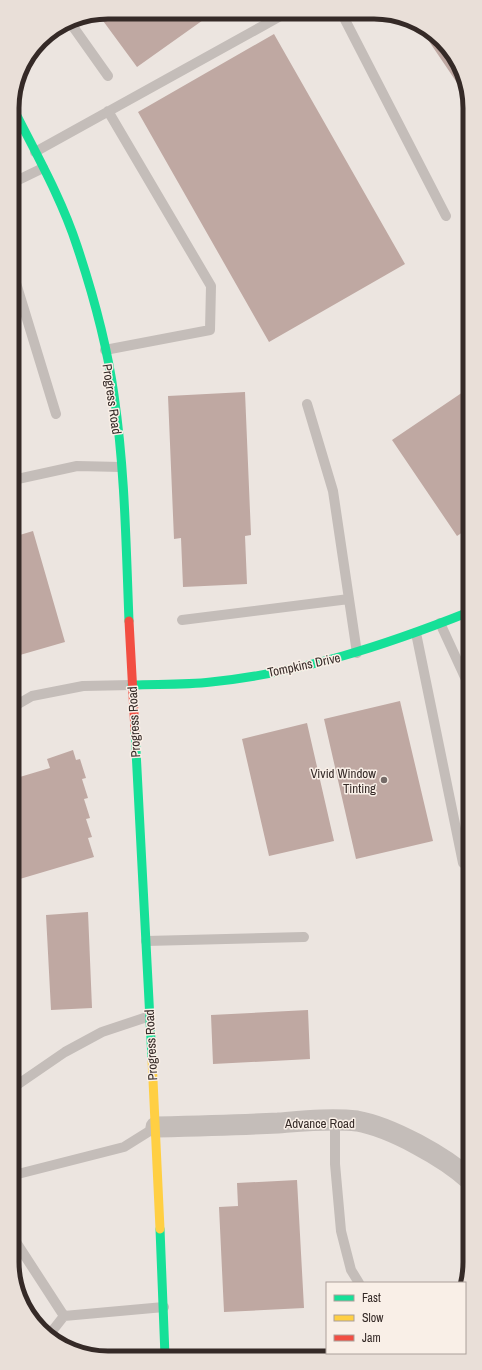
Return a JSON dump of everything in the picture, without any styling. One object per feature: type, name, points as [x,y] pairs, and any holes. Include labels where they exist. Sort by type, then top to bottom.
[{"type":"street","name":"Progress Road","points":[[19,120],[62,206],[77,246],[105,350],[114,395],[121,467],[156,1127],[166,1351]]},
{"type":"street","name":"Tompkins Drive","points":[[132,685],[211,682],[286,670],[357,653],[416,633],[463,614]]},
{"type":"street","name":"Advance Road","points":[[156,1127],[357,1121],[381,1128],[419,1146],[463,1174]]},
{"type":"lane","points":[[35,152],[275,19]]},
{"type":"lane","points":[[345,19],[446,216]]},
{"type":"lane","points":[[73,26],[108,76]]},
{"type":"lane","points":[[105,350],[210,330],[212,286],[108,111]]},
{"type":"lane","points":[[19,180],[43,168]]},
{"type":"lane","points":[[19,293],[56,414]]},
{"type":"lane","points":[[307,404],[333,491],[357,653]]},
{"type":"lane","points":[[19,479],[77,466],[121,467]]},
{"type":"lane","points":[[182,620],[349,599]]},
{"type":"lane","points":[[440,623],[463,673]]},
{"type":"lane","points":[[416,633],[463,863]]},
{"type":"lane","points":[[19,704],[32,696],[82,686],[132,685]]},
{"type":"lane","points":[[146,942],[304,937]]},
{"type":"lane","points":[[19,1084],[65,1052],[102,1032],[150,1016]]},
{"type":"lane","points":[[335,1121],[335,1164],[341,1231],[350,1270],[359,1282]]},
{"type":"lane","points":[[19,1174],[124,1147],[156,1127]]},
{"type":"lane","points":[[19,1247],[64,1316]]},
{"type":"lane","points":[[52,1331],[64,1316],[164,1307]]},
{"type":"building","points":[[102,19],[205,19],[137,67]]},
{"type":"building","points":[[274,34],[405,264],[269,342],[138,112]]},
{"type":"building","points":[[425,35],[445,54],[454,69],[460,88]]},
{"type":"building","points":[[245,392],[251,535],[245,536],[247,584],[183,587],[181,538],[174,539],[168,396]]},
{"type":"building","points":[[463,392],[463,532],[457,536],[392,440]]},
{"type":"building","points":[[33,531],[65,642],[19,655],[19,535]]},
{"type":"building","points":[[400,701],[433,841],[356,859],[324,719]]},
{"type":"building","points":[[307,723],[334,841],[269,856],[242,739]]},
{"type":"building","points":[[73,750],[76,760],[80,759],[86,778],[82,779],[88,798],[84,799],[90,818],[86,819],[92,837],[88,838],[94,857],[19,879],[19,777],[50,768],[47,759]]},
{"type":"building","points":[[88,912],[92,1008],[51,1010],[46,915]]},
{"type":"building","points":[[308,1010],[310,1059],[213,1064],[211,1015]]},
{"type":"building","points":[[297,1180],[304,1308],[224,1312],[219,1207],[238,1206],[237,1183]]},
{"type":"traffic: fast","points":[[19,120],[47,175],[71,228],[89,282],[99,320],[111,376],[121,451],[129,621]]},
{"type":"traffic: fast","points":[[132,685],[201,683],[245,678],[278,672],[343,656],[406,636],[463,614]]},
{"type":"traffic: fast","points":[[135,731],[152,1059]]},
{"type":"traffic: fast","points":[[160,1229],[165,1351]]},
{"type":"traffic: slow","points":[[152,1059],[160,1229]]},
{"type":"traffic: jam","points":[[129,621],[135,731]]},
{"type":"place","name":"Vivid Window Tinting","points":[[384,780]]}]
